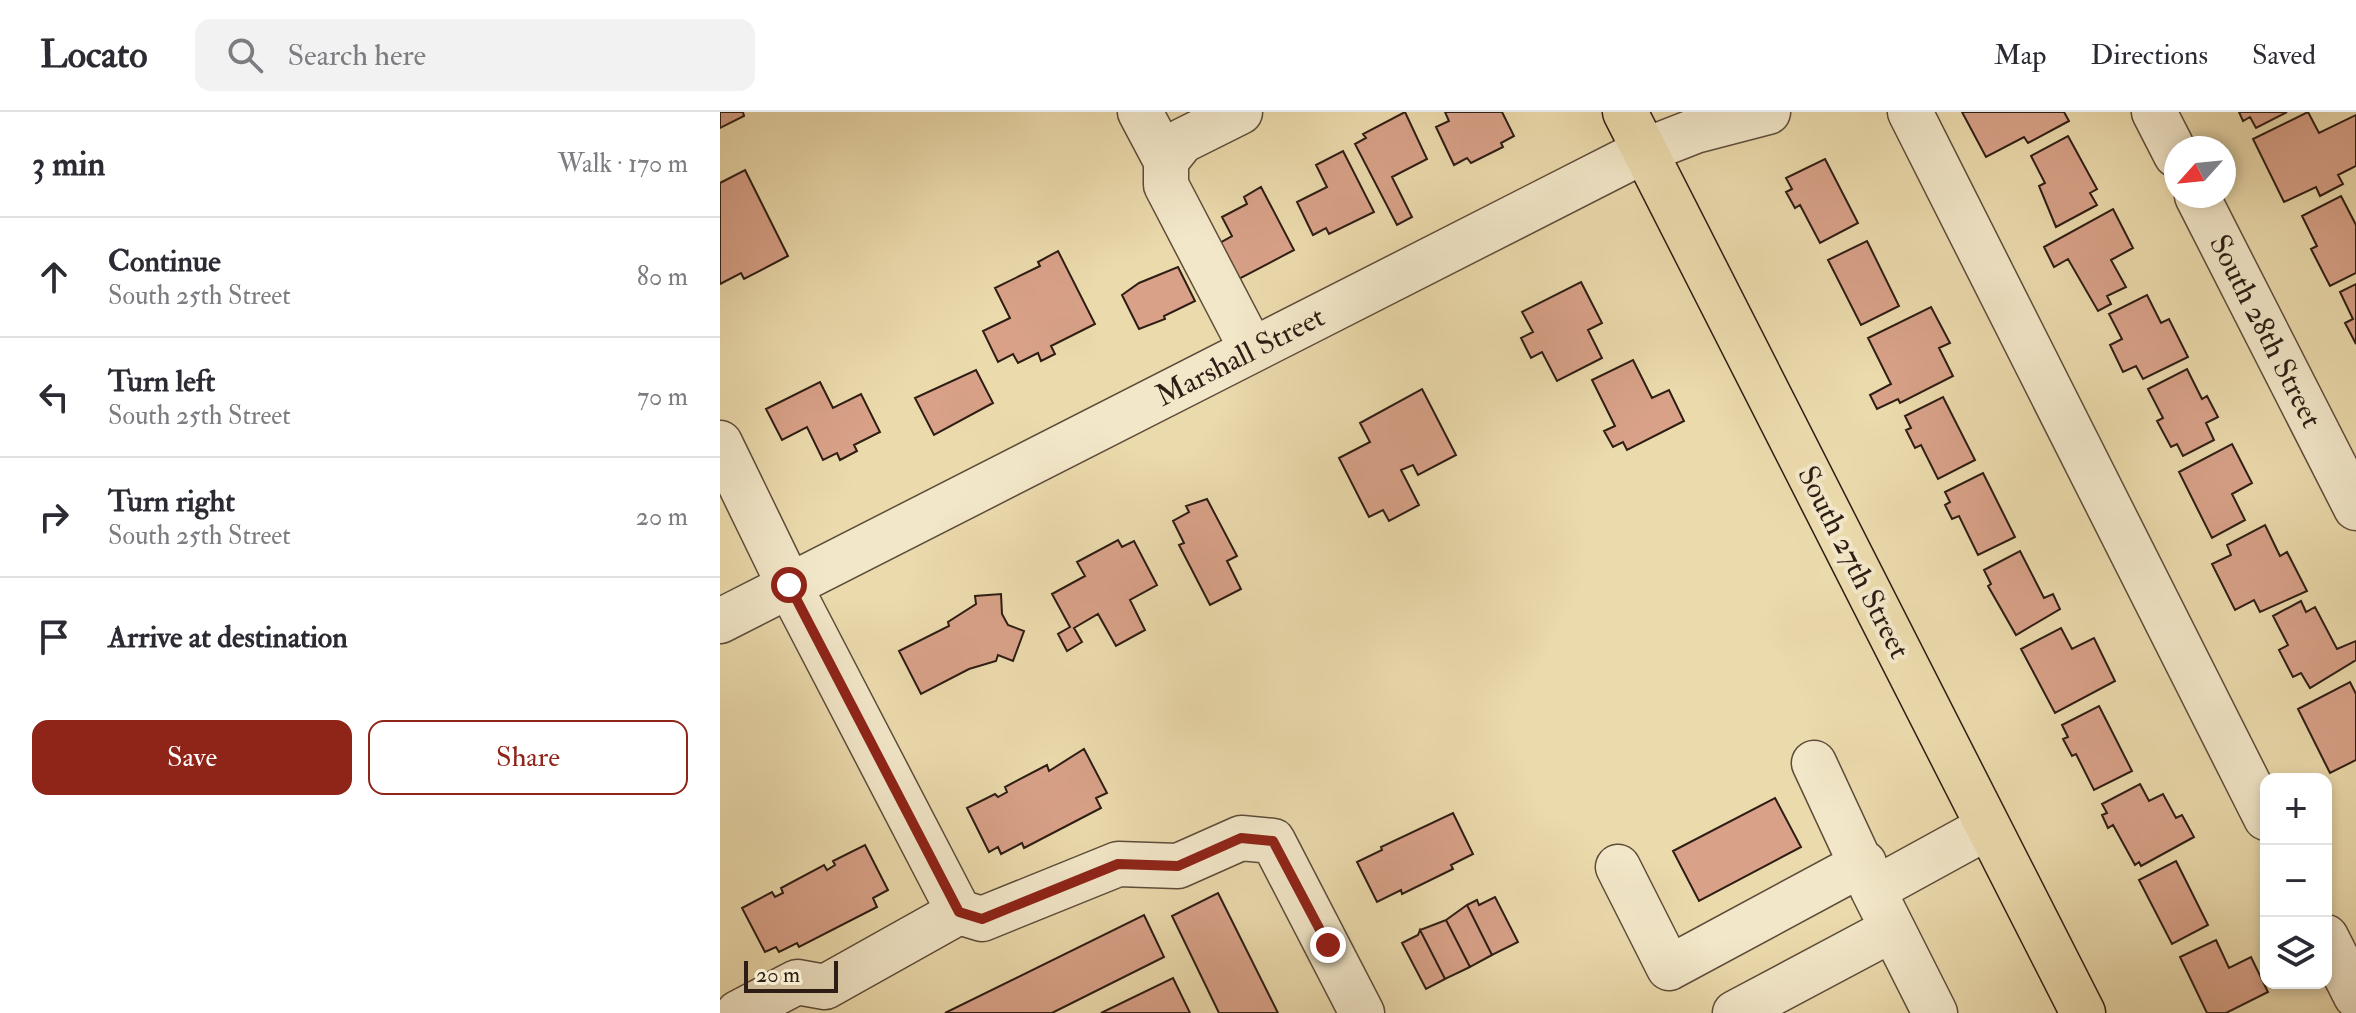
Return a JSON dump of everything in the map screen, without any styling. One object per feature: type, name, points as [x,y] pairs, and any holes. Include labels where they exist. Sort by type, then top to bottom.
[{"type":"main road","name":"South 27th Street","points":[[1625,112],[2083,1013]]},
{"type":"street","points":[[1140,112],[1166,161],[1166,185],[1252,350]]},
{"type":"street","points":[[1166,161],[1182,141],[1240,112]]},
{"type":"street","name":"Marshall Street","points":[[720,621],[1644,151],[1695,131],[1768,112]]},
{"type":"street","points":[[1910,112],[2260,806]]},
{"type":"street","points":[[2154,112],[2166,136]]},
{"type":"street","name":"South 28th Street","points":[[2203,208],[2356,508]]},
{"type":"street","points":[[720,443],[789,585],[959,912],[982,919],[1118,864],[1178,866],[1241,838],[1273,841],[1362,1013]]},
{"type":"street","points":[[1814,763],[1891,930],[1935,1013]]},
{"type":"street","points":[[1618,867],[1669,968],[1868,877],[1988,827]]},
{"type":"street","points":[[738,1013],[797,982],[825,987],[959,912]]},
{"type":"street","points":[[1735,1013],[1891,930]]},
{"type":"street","points":[[2332,949],[2356,996]]},
{"type":"building","points":[[720,112],[743,112],[744,116],[720,128]]},
{"type":"building","points":[[1405,112],[1427,159],[1392,177],[1412,217],[1397,225],[1355,144],[1366,138],[1363,134]]},
{"type":"building","points":[[1445,112],[1502,112],[1514,136],[1501,143],[1503,147],[1471,163],[1467,158],[1454,165],[1436,127],[1449,121]]},
{"type":"building","points":[[1962,112],[2064,112],[2069,121],[2028,143],[2024,137],[1986,157]]},
{"type":"building","points":[[2239,112],[2287,112],[2256,128],[2250,117],[2243,121]]},
{"type":"building","points":[[2308,112],[2319,133],[2356,115],[2356,166],[2338,175],[2343,184],[2320,196],[2316,187],[2284,202],[2253,139]]},
{"type":"building","points":[[2068,136],[2097,189],[2090,193],[2097,205],[2056,227],[2039,186],[2045,183],[2031,156]]},
{"type":"building","points":[[1343,151],[1374,212],[1329,234],[1326,228],[1313,235],[1297,202],[1327,187],[1316,165]]},
{"type":"building","points":[[1825,159],[1858,223],[1820,243],[1800,205],[1795,208],[1786,192],[1792,189],[1786,178]]},
{"type":"building","points":[[745,170],[788,256],[744,279],[741,273],[720,284],[720,183]]},
{"type":"building","points":[[1261,187],[1294,250],[1237,280],[1218,244],[1232,236],[1222,217],[1247,204],[1244,197]]},
{"type":"building","points":[[2341,196],[2356,225],[2356,273],[2330,286],[2311,249],[2317,246],[2302,216]]},
{"type":"building","points":[[2113,209],[2133,248],[2111,260],[2126,287],[2107,296],[2111,304],[2098,311],[2068,259],[2054,267],[2044,247]]},
{"type":"building","points":[[1867,241],[1899,306],[1861,325],[1828,260]]},
{"type":"building","points":[[1058,251],[1095,324],[1051,346],[1055,354],[1041,361],[1038,353],[1018,363],[1013,354],[998,362],[983,331],[1010,318],[995,288],[1040,266],[1038,262]]},
{"type":"building","points":[[1178,267],[1195,301],[1164,316],[1165,319],[1139,329],[1122,295],[1139,283]]},
{"type":"building","points":[[1581,282],[1602,323],[1588,330],[1602,358],[1557,381],[1542,352],[1531,358],[1521,338],[1533,332],[1522,312]]},
{"type":"building","points":[[2356,284],[2356,344],[2345,323],[2353,319],[2340,292]]},
{"type":"building","points":[[2147,295],[2161,323],[2169,319],[2188,357],[2143,379],[2136,366],[2123,372],[2110,345],[2122,339],[2109,314]]},
{"type":"building","points":[[1931,307],[1950,343],[1939,348],[1953,376],[1900,403],[1898,399],[1877,409],[1870,395],[1891,384],[1868,338]]},
{"type":"building","points":[[1633,360],[1652,398],[1669,390],[1684,421],[1627,450],[1623,442],[1613,447],[1604,431],[1615,426],[1592,380]]},
{"type":"building","points":[[2187,369],[2202,399],[2207,396],[2218,417],[2206,423],[2214,440],[2183,456],[2177,444],[2171,447],[2157,421],[2163,418],[2148,389]]},
{"type":"building","points":[[976,370],[993,403],[934,435],[915,398]]},
{"type":"building","points":[[820,382],[833,408],[861,394],[880,432],[854,445],[857,451],[840,460],[837,453],[823,460],[807,427],[782,440],[766,409]]},
{"type":"building","points":[[1422,389],[1456,455],[1418,475],[1413,465],[1401,470],[1419,505],[1389,521],[1383,510],[1369,517],[1339,458],[1370,442],[1360,423]]},
{"type":"building","points":[[1943,397],[1975,460],[1938,479],[1921,445],[1915,448],[1906,430],[1911,428],[1905,416]]},
{"type":"building","points":[[2232,444],[2252,483],[2232,494],[2245,520],[2212,538],[2179,472]]},
{"type":"building","points":[[1983,473],[2015,537],[1978,555],[1959,516],[1952,519],[1945,505],[1950,502],[1945,492]]},
{"type":"building","points":[[1207,499],[1237,556],[1227,561],[1241,589],[1210,605],[1179,545],[1184,543],[1173,521],[1189,512],[1186,506]]},
{"type":"building","points":[[2265,525],[2280,556],[2287,552],[2307,591],[2260,612],[2254,600],[2235,610],[2212,564],[2231,555],[2227,545]]},
{"type":"building","points":[[1118,540],[1122,547],[1134,541],[1157,585],[1130,600],[1145,630],[1116,646],[1098,614],[1074,628],[1082,642],[1067,651],[1058,634],[1070,627],[1052,594],[1085,576],[1077,562]]},
{"type":"building","points":[[2020,551],[2044,598],[2053,594],[2060,609],[2016,635],[1988,586],[1991,584],[1984,570]]},
{"type":"building","points":[[1001,594],[1002,614],[1008,625],[1024,631],[1013,661],[998,655],[996,661],[969,669],[921,694],[899,651],[949,626],[948,622],[976,604],[975,596]]},
{"type":"building","points":[[2301,601],[2306,612],[2315,607],[2337,649],[2356,641],[2356,660],[2310,688],[2301,673],[2293,677],[2279,650],[2288,645],[2273,616]]},
{"type":"building","points":[[2061,628],[2072,649],[2094,638],[2115,681],[2055,713],[2021,649]]},
{"type":"building","points":[[2350,682],[2356,694],[2356,760],[2330,773],[2298,709]]},
{"type":"building","points":[[2099,706],[2132,771],[2094,790],[2076,754],[2072,756],[2063,739],[2068,737],[2062,725]]},
{"type":"building","points":[[1084,749],[1107,793],[1096,798],[1101,808],[1024,848],[1022,843],[1001,854],[998,847],[989,852],[967,808],[995,794],[998,797],[1007,792],[1005,787],[1047,765],[1049,771]]},
{"type":"building","points":[[2140,784],[2149,801],[2163,794],[2176,818],[2182,815],[2194,837],[2141,866],[2139,862],[2135,865],[2113,825],[2108,828],[2102,815],[2107,813],[2102,804]]},
{"type":"building","points":[[1775,798],[1801,847],[1699,901],[1673,851]]},
{"type":"building","points":[[1453,813],[1473,854],[1451,865],[1453,869],[1402,894],[1401,890],[1377,902],[1357,862],[1382,850],[1381,847]]},
{"type":"building","points":[[865,845],[888,890],[873,898],[877,907],[799,947],[797,943],[779,952],[776,947],[765,952],[742,908],[772,892],[775,897],[783,893],[781,888],[824,865],[827,870],[835,865],[833,861]]},
{"type":"building","points":[[2176,861],[2208,925],[2172,944],[2139,880]]},
{"type":"building","points":[[1218,893],[1278,1013],[1219,1013],[1172,916]]},
{"type":"building","points":[[1495,897],[1518,942],[1492,955],[1467,905],[1477,900],[1479,905]]},
{"type":"building","points":[[1467,905],[1492,955],[1470,967],[1446,920]]},
{"type":"building","points":[[1144,915],[1164,957],[1052,1013],[945,1013]]},
{"type":"building","points":[[1446,920],[1470,967],[1445,979],[1420,930]]},
{"type":"building","points":[[1420,930],[1445,979],[1426,989],[1402,943],[1418,935]]},
{"type":"building","points":[[2216,940],[2229,968],[2251,957],[2260,976],[2260,989],[2268,992],[2226,1013],[2207,1013],[2180,957]]},
{"type":"building","points":[[1173,978],[1190,1013],[1101,1013]]},
{"type":"route","points":[[789,585],[959,912],[982,919],[1118,864],[1178,866],[1241,838],[1273,841],[1328,945]]}]
